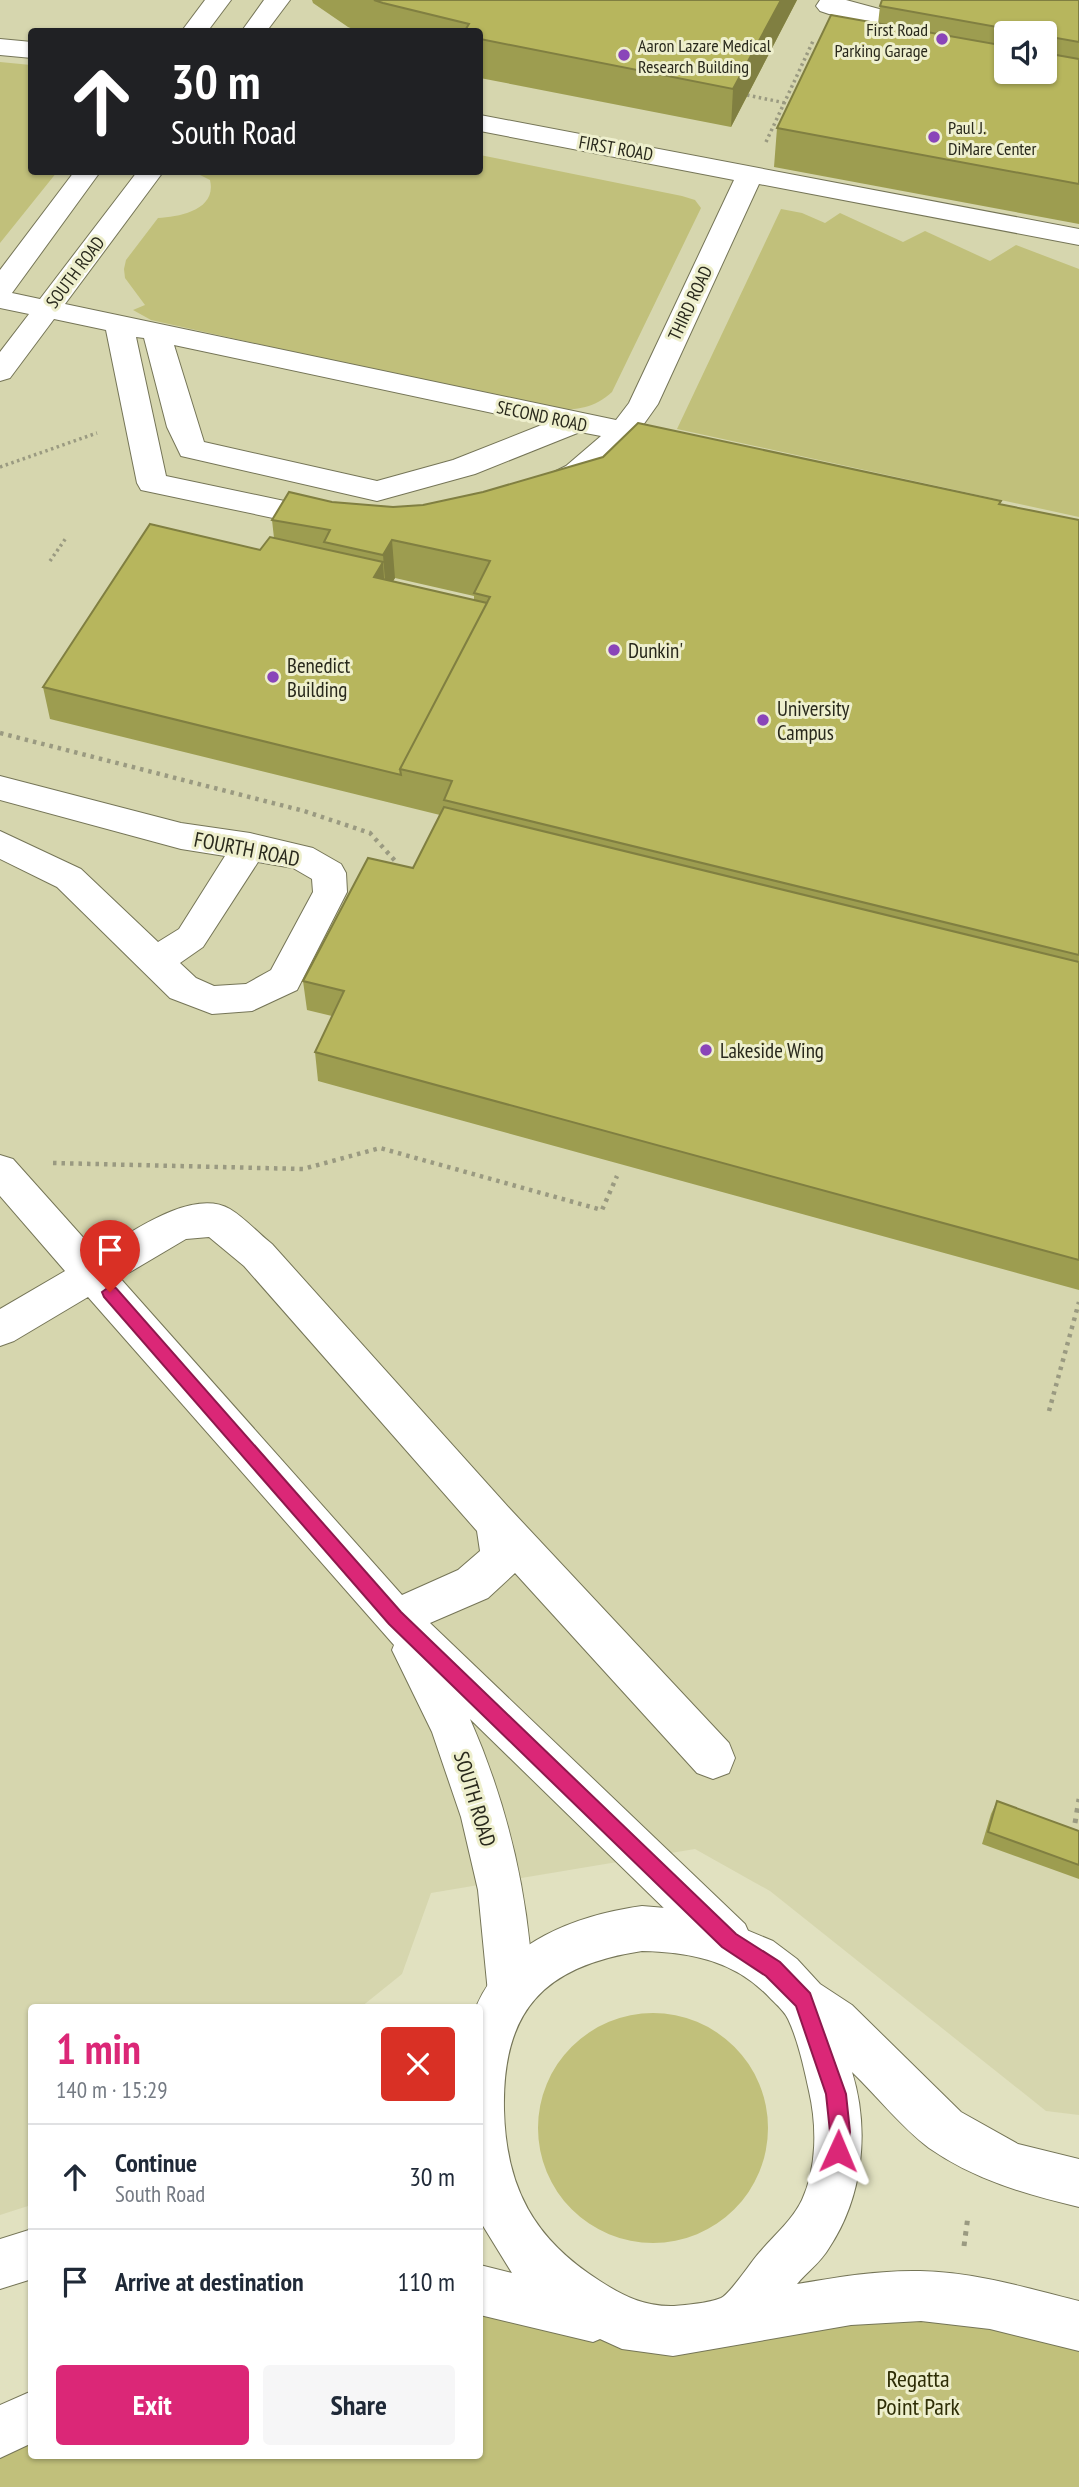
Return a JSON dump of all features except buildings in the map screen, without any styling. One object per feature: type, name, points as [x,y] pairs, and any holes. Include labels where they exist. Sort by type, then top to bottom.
[{"type":"street","points":[[196,28],[218,0]]},
{"type":"street","points":[[256,28],[277,0]]},
{"type":"street","points":[[831,3],[885,18]]},
{"type":"street","points":[[0,47],[28,50]]},
{"type":"street","name":"FIRST ROAD","points":[[483,124],[1079,237]]},
{"type":"street","name":"THIRD ROAD","points":[[520,496],[566,478],[625,432],[643,404],[751,173]]},
{"type":"street","points":[[0,289],[86,175]]},
{"type":"street","name":"SOUTH ROAD","points":[[0,372],[148,175]]},
{"type":"street","name":"SECOND ROAD","points":[[0,299],[625,432],[678,458],[704,464]]},
{"type":"street","points":[[119,326],[152,483],[362,526]]},
{"type":"street","points":[[157,334],[182,427],[192,449],[377,491],[464,467],[575,423]]},
{"type":"street","name":"FOURTH ROAD","points":[[0,788],[181,836],[301,856],[329,873],[330,892],[284,980],[252,997],[212,1000],[183,988],[69,878],[0,844]]},
{"type":"street","points":[[156,961],[191,939],[250,846]]},
{"type":"street","name":"SOUTH ROAD","points":[[0,1170],[395,1618],[729,1940]]},
{"type":"street","points":[[0,1329],[179,1224],[216,1220],[258,1255],[499,1541],[713,1758]]},
{"type":"street","points":[[395,1618],[473,1584],[499,1541]]},
{"type":"street","name":"SOUTH ROAD","points":[[395,1618],[433,1685],[476,1788],[498,1876],[496,2010]]},
{"type":"street","points":[[483,2064],[496,2010],[531,1971],[552,1957],[602,1934],[656,1927],[683,1929],[729,1940],[773,1969],[803,2000],[835,2022],[944,2130],[980,2152],[1016,2168],[1079,2183]]},
{"type":"street","points":[[737,2319],[814,2227],[835,2171],[840,2132],[836,2094],[803,2000]]},
{"type":"street","points":[[483,2151],[495,2201],[527,2253],[563,2286],[622,2324]]},
{"type":"street","points":[[0,2264],[28,2255]]},
{"type":"street","points":[[483,2291],[622,2324],[674,2331],[851,2300],[921,2296],[990,2304],[1079,2326]]},
{"type":"street","points":[[0,2432],[28,2418]]},
{"type":"path","points":[[751,173],[831,3]]},
{"type":"path","points":[[747,95],[802,107]]},
{"type":"path","points":[[0,467],[102,431]]},
{"type":"path","points":[[50,561],[65,538]]},
{"type":"path","points":[[0,733],[304,811],[370,833],[397,863]]},
{"type":"path","points":[[52,1163],[303,1169],[380,1148],[601,1210],[617,1176]]},
{"type":"path","points":[[1049,1411],[1079,1302]]},
{"type":"path","points":[[1075,1822],[1079,1799]]},
{"type":"path","points":[[964,2246],[968,2216]]},
{"type":"shaded area","points":[[0,0],[1079,0],[1079,2115],[1046,2111],[770,1891],[695,1849],[431,1893],[402,1974],[365,2004],[28,2004],[28,2206],[0,2215]]},
{"type":"green space","points":[[0,62],[28,65],[28,175],[55,175],[0,243]]},
{"type":"green space","points":[[483,156],[682,196],[695,200],[701,208],[612,392],[592,405],[578,409],[554,410],[151,320],[133,310],[145,305],[125,278],[126,260],[158,218],[176,216],[202,205],[211,190],[210,180],[200,175],[483,175]]},
{"type":"green space","points":[[781,209],[802,213],[825,223],[840,213],[903,242],[925,231],[990,261],[1016,245],[1079,269],[1079,517],[677,429]]},
{"type":"green space","points":[[642,2013],[664,2013],[707,2026],[726,2039],[742,2055],[755,2074],[763,2095],[768,2128],[766,2150],[755,2182],[742,2201],[726,2217],[707,2230],[686,2238],[664,2243],[642,2243],[599,2230],[580,2217],[564,2201],[551,2182],[543,2161],[538,2139],[538,2117],[551,2074],[564,2055],[580,2039],[599,2026],[620,2018]]},
{"type":"green space","name":"Regatta Point Park","points":[[483,2291],[622,2324],[851,2300],[1079,2326],[1079,2487],[0,2487],[0,2432],[28,2418],[28,2459],[483,2459]]},
{"type":"place","name":"First Road Parking Garage","points":[[942,39]]},
{"type":"place","name":"Aaron Lazare Medical Research Building","points":[[624,55]]},
{"type":"place","name":"Paul J. DiMare Center","points":[[934,137]]},
{"type":"place","name":"Dunkin'","points":[[614,650]]},
{"type":"place","name":"Benedict Building","points":[[273,677]]},
{"type":"place","name":"University Campus","points":[[763,720]]},
{"type":"place","name":"Lakeside Wing","points":[[706,1050]]},
{"type":"route","points":[[110,1292],[395,1618],[729,1940],[773,1969],[803,2000],[836,2094],[840,2132],[838,2151]]}]
